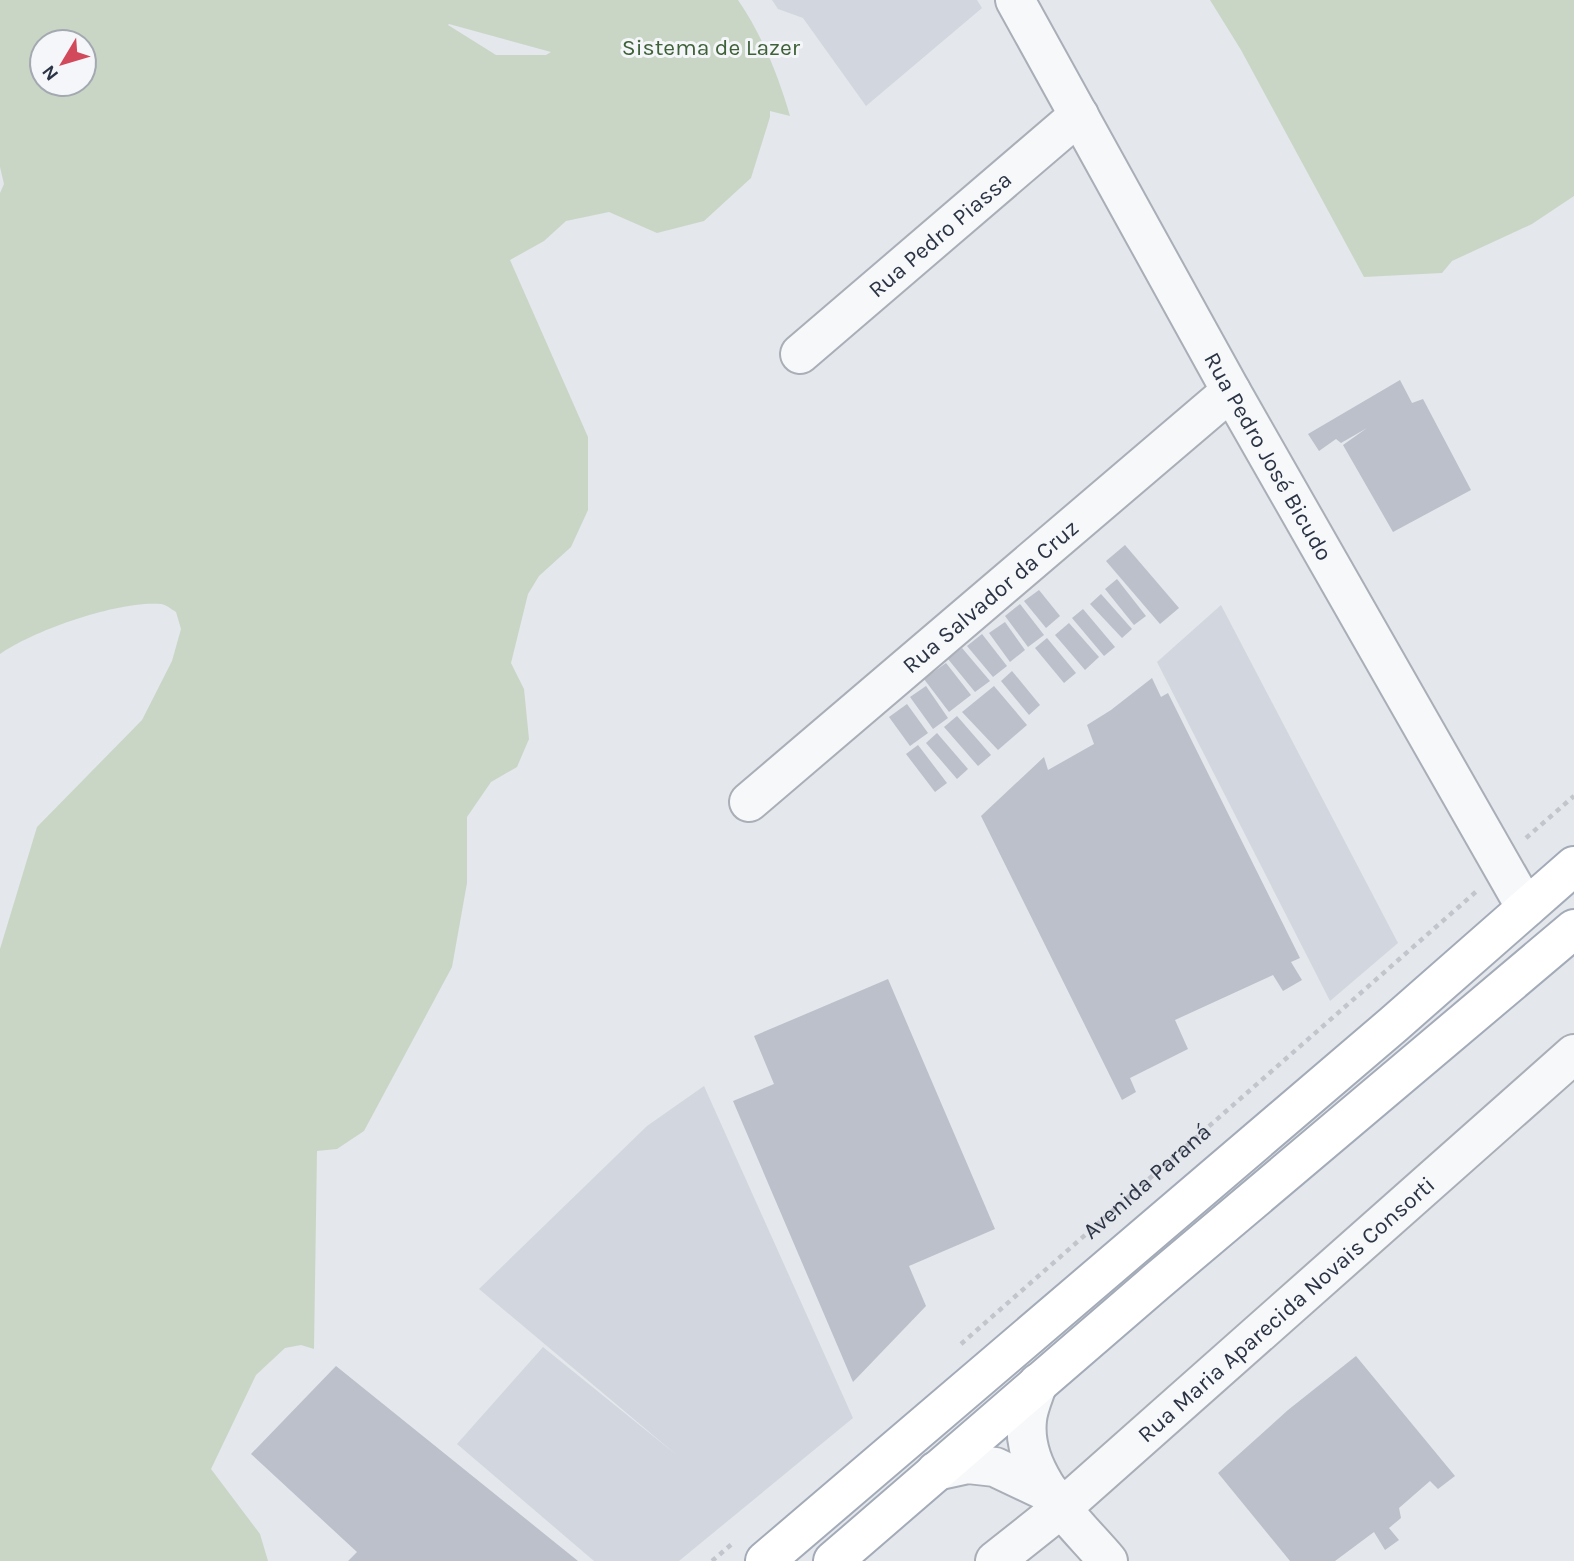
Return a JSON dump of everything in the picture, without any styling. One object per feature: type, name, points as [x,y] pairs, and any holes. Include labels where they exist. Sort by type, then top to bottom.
[{"type":"main road","name":"Avenida Paraná","points":[[749,1552],[1574,866]]},
{"type":"main road","points":[[833,1561],[1038,1383],[1574,929]]},
{"type":"street","name":"Rua Pedro José Bicudo","points":[[1015,0],[1231,391],[1526,908]]},
{"type":"street","name":"Rua Pedro Piassa","points":[[800,354],[1079,114]]},
{"type":"street","name":"Rua Salvador da Cruz","points":[[749,802],[1231,391]]},
{"type":"street","name":"Rua Maria Aparecida Novais Consorti","points":[[995,1561],[1057,1501],[1574,1054]]},
{"type":"street","points":[[1038,1383],[1027,1418],[1027,1438],[1035,1469],[1057,1501],[1108,1561]]},
{"type":"street","points":[[936,1471],[968,1464],[995,1467],[1057,1501]]},
{"type":"path","name":"Avenida Paraná","points":[[954,1350],[1503,868],[1527,836],[1574,796]]},
{"type":"path","points":[[712,1561],[749,1552]]},
{"type":"shaded area","points":[[772,0],[977,0],[982,8],[866,106],[803,18],[778,9]]},
{"type":"shaded area","points":[[1221,605],[1398,943],[1330,1001],[1157,662]]},
{"type":"shaded area","points":[[704,1086],[853,1418],[679,1561],[594,1561],[457,1444],[543,1347],[679,1457],[479,1289],[647,1126]]},
{"type":"green space","name":"Sistema de Lazer","points":[[0,0],[738,0],[755,27],[768,56],[790,116],[770,111],[751,178],[704,221],[657,233],[609,212],[566,221],[544,241],[510,260],[588,437],[588,510],[571,547],[539,576],[528,594],[511,663],[524,689],[529,739],[517,767],[491,782],[467,817],[467,883],[452,967],[364,1131],[337,1149],[317,1151],[314,1349],[301,1345],[285,1348],[256,1375],[211,1469],[260,1534],[268,1561],[0,1561],[0,949],[37,827],[142,720],[172,661],[181,629],[176,612],[161,604],[144,604],[78,618],[0,654],[0,193],[4,184],[0,167]],"holes":[[[449,24],[551,52],[546,55],[496,55]]]},
{"type":"green space","points":[[1210,0],[1574,0],[1574,196],[1532,224],[1452,261],[1442,273],[1364,277],[1241,50]]},
{"type":"building","points":[[1400,380],[1412,403],[1423,399],[1471,490],[1393,532],[1343,445],[1367,428],[1341,443],[1336,439],[1319,451],[1308,434]]},
{"type":"building","points":[[1125,545],[1179,608],[1160,624],[1106,561]]},
{"type":"building","points":[[1117,579],[1146,616],[1134,625],[1105,589]]},
{"type":"building","points":[[1039,590],[1060,616],[1046,628],[1024,601]]},
{"type":"building","points":[[1101,594],[1132,629],[1122,638],[1090,604]]},
{"type":"building","points":[[1020,604],[1044,635],[1028,647],[1005,616]]},
{"type":"building","points":[[1083,609],[1115,647],[1104,656],[1072,618]]},
{"type":"building","points":[[1005,622],[1025,650],[1010,662],[989,633]]},
{"type":"building","points":[[1069,623],[1099,657],[1085,670],[1055,635]]},
{"type":"building","points":[[982,634],[1007,666],[993,677],[967,646]]},
{"type":"building","points":[[1047,638],[1076,673],[1064,683],[1035,648]]},
{"type":"building","points":[[962,648],[990,681],[975,692],[948,659]]},
{"type":"building","points":[[946,663],[971,695],[949,712],[924,679]]},
{"type":"building","points":[[1012,671],[1040,705],[1029,715],[1001,681]]},
{"type":"building","points":[[1152,678],[1161,697],[1168,693],[1300,958],[1291,962],[1302,980],[1283,991],[1273,975],[1175,1020],[1188,1049],[1130,1078],[1136,1092],[1122,1100],[981,816],[1044,757],[1048,770],[1094,744],[1087,725]]},
{"type":"building","points":[[926,686],[948,718],[933,729],[910,697]]},
{"type":"building","points":[[994,686],[1027,725],[998,750],[962,712]]},
{"type":"building","points":[[907,704],[928,733],[910,746],[889,717]]},
{"type":"building","points":[[957,716],[991,755],[978,766],[944,727]]},
{"type":"building","points":[[937,733],[968,769],[957,779],[926,743]]},
{"type":"building","points":[[918,745],[947,783],[935,792],[906,754]]},
{"type":"building","points":[[888,979],[995,1229],[909,1266],[926,1306],[853,1382],[733,1101],[774,1084],[754,1036]]},
{"type":"building","points":[[1356,1356],[1455,1476],[1438,1489],[1430,1481],[1399,1508],[1401,1518],[1389,1528],[1399,1540],[1385,1550],[1374,1532],[1335,1561],[1290,1561],[1218,1473],[1288,1410]]},
{"type":"building","points":[[336,1366],[578,1561],[348,1561],[357,1552],[251,1454]]}]
